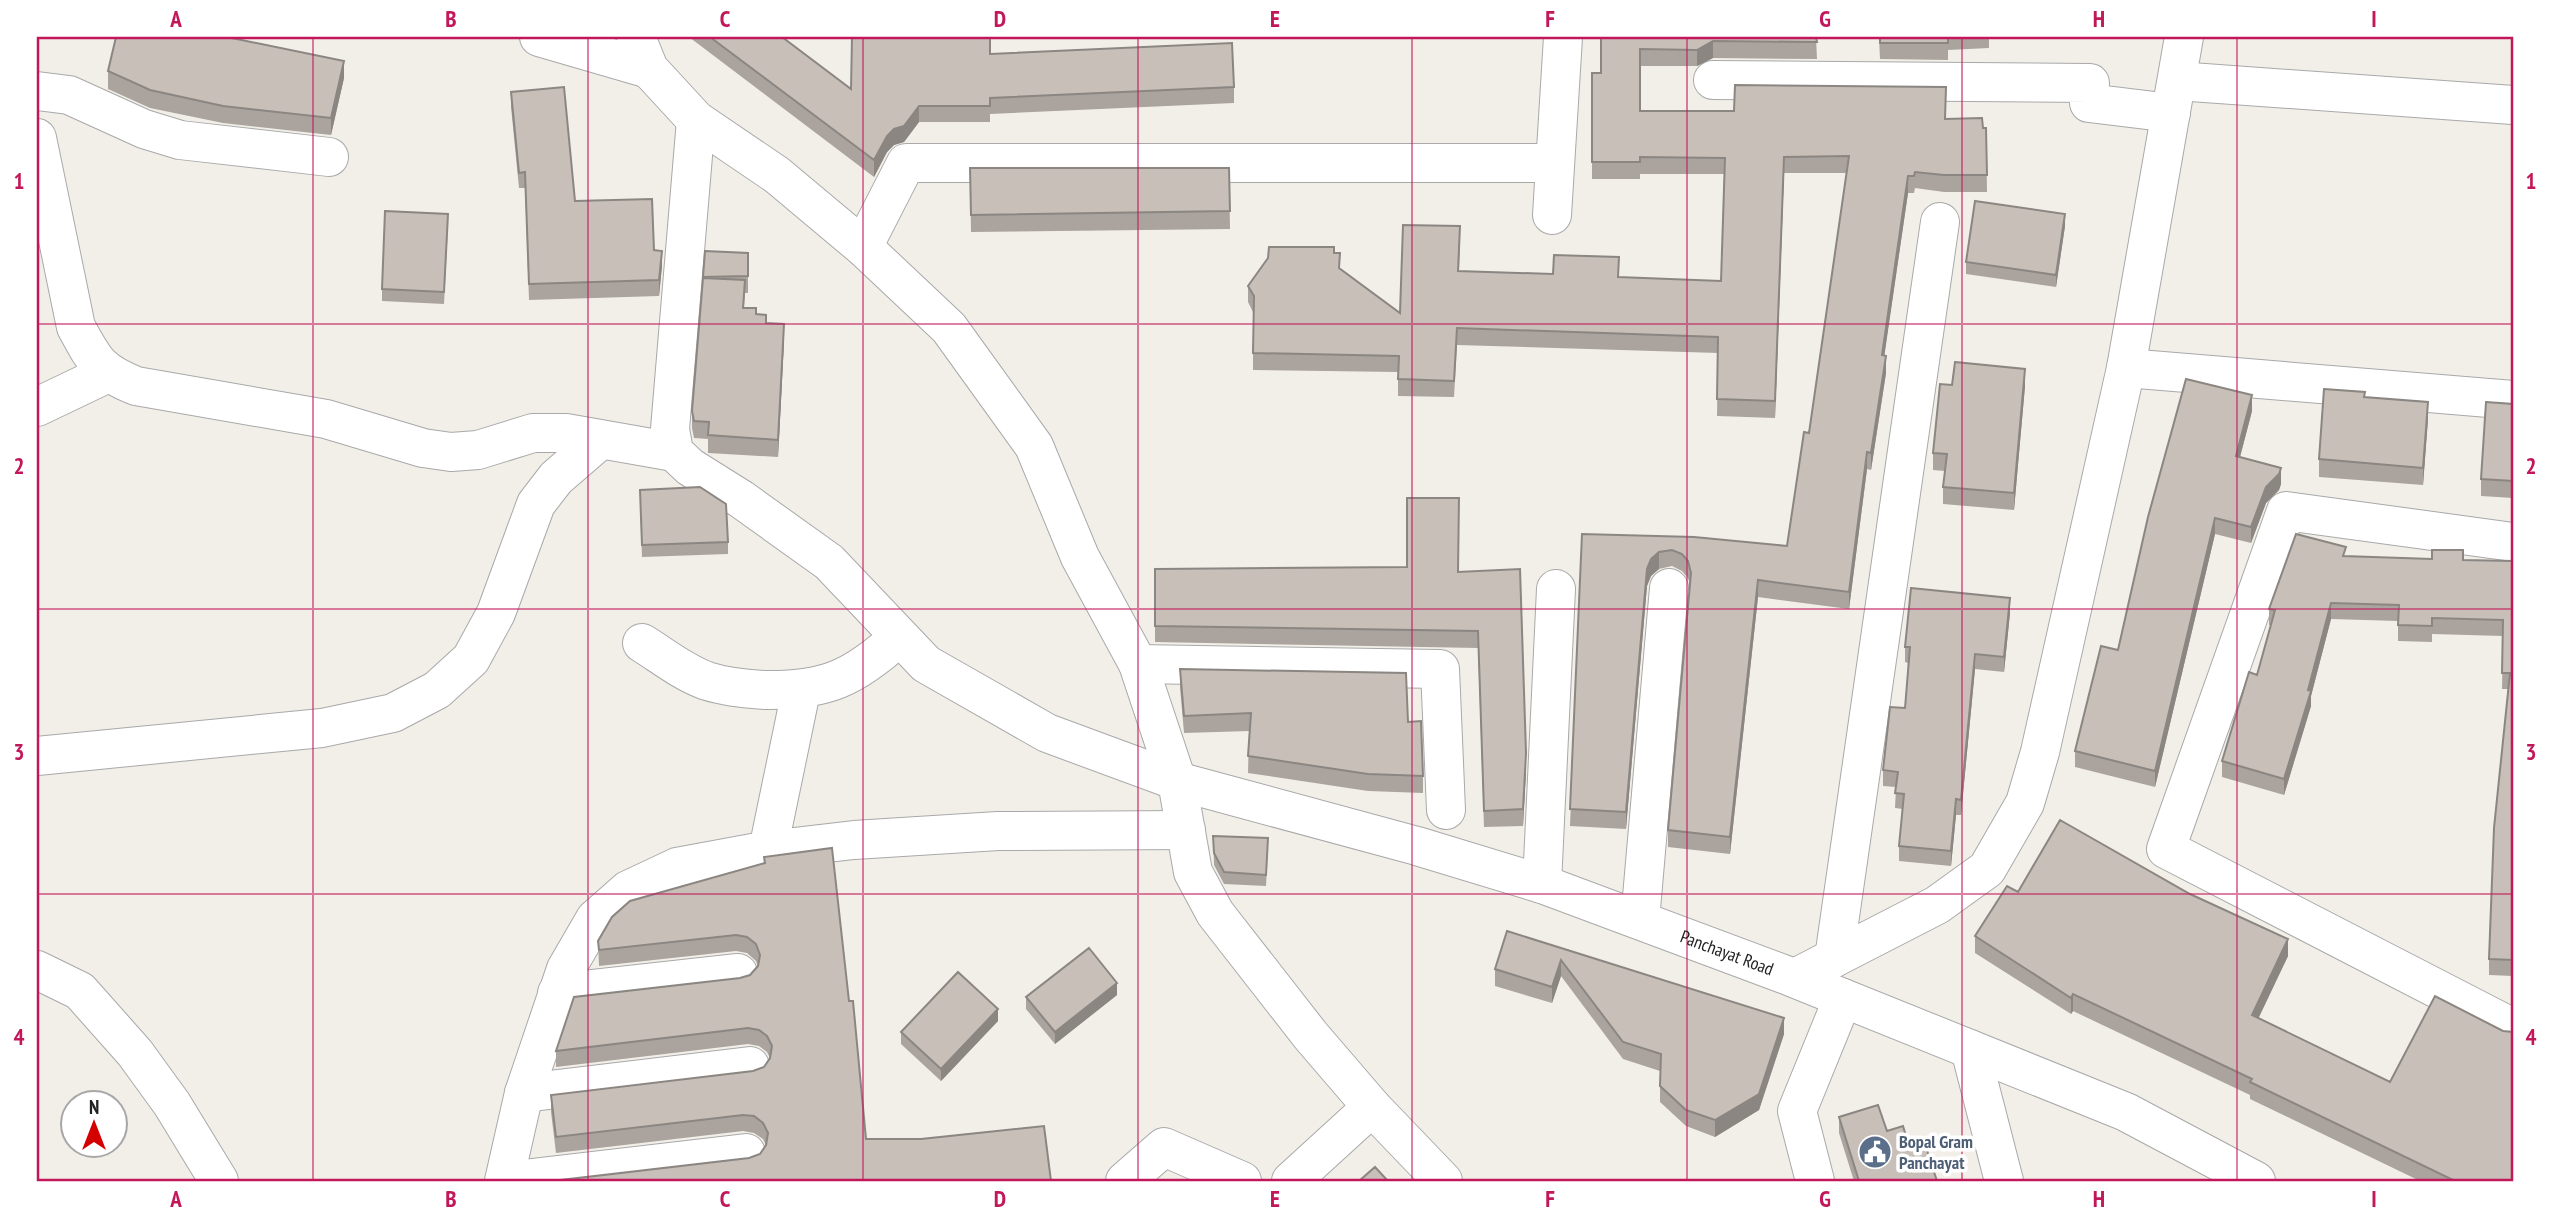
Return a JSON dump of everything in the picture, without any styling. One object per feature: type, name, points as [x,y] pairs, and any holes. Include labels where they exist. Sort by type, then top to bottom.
[{"type":"street","points":[[539,37],[643,53],[696,120],[777,175],[863,247],[949,328],[1034,446],[1080,557],[1138,664],[1177,781],[1194,872],[1215,913],[1311,1036],[1372,1107],[1443,1181]]},
{"type":"street","points":[[1552,215],[1563,37]]},
{"type":"street","points":[[1795,978],[1937,905],[1987,869],[2025,803],[2040,752],[2126,368],[2184,37]]},
{"type":"street","points":[[1713,80],[2091,83],[2089,103],[2174,97],[2513,105]]},
{"type":"street","points":[[37,91],[69,95],[144,129],[180,140],[329,157]]},
{"type":"street","points":[[37,138],[76,327],[90,353],[107,374],[136,386],[326,419],[423,448],[451,452],[478,450],[533,433],[566,433],[674,452],[670,429],[696,120]]},
{"type":"street","points":[[863,247],[906,163],[1555,163]]},
{"type":"street","points":[[1834,958],[1940,222]]},
{"type":"street","points":[[2126,368],[2513,400]]},
{"type":"street","points":[[37,407],[107,374]]},
{"type":"street","points":[[37,756],[322,728],[393,713],[437,690],[471,659],[496,613],[536,504],[556,478],[600,440]]},
{"type":"street","name":"Panchayat Road","points":[[674,452],[690,467],[741,499],[829,562],[926,664],[1047,733],[1177,781],[1417,845],[1542,884],[1640,920],[1795,978],[2126,1112],[2256,1181]]},
{"type":"street","points":[[2513,542],[2286,511],[2166,849],[2513,1028]]},
{"type":"street","points":[[1640,920],[1669,588]]},
{"type":"street","points":[[1542,884],[1556,589]]},
{"type":"street","points":[[642,643],[706,681],[743,689],[801,691],[836,682],[868,666],[899,637]]},
{"type":"street","points":[[1138,664],[1440,669],[1446,810]]},
{"type":"street","points":[[768,850],[801,691]]},
{"type":"street","points":[[746,1153],[505,1181],[524,1093],[565,970],[595,919],[628,890],[677,867],[768,850],[998,831],[1186,830]]},
{"type":"street","points":[[37,970],[80,991],[135,1053],[219,1181]]},
{"type":"street","points":[[557,993],[738,973]]},
{"type":"street","points":[[1815,1181],[1797,1111],[1843,998]]},
{"type":"street","points":[[1970,1049],[2004,1181]]},
{"type":"street","points":[[524,1093],[750,1066]]},
{"type":"street","points":[[1292,1181],[1372,1107]]},
{"type":"street","points":[[1125,1181],[1164,1147],[1242,1181]]},
{"type":"building","points":[[116,37],[227,37],[344,61],[331,118],[223,106],[150,90],[108,71]]},
{"type":"building","points":[[710,37],[782,37],[851,89],[852,37],[990,37],[990,54],[1232,43],[1234,87],[990,98],[990,106],[919,106],[904,126],[894,129],[887,136],[874,160]]},
{"type":"building","points":[[1601,37],[1816,37],[1817,42],[1713,41],[1697,50],[1640,49],[1640,111],[1734,111],[1735,85],[1946,87],[1945,119],[1982,118],[1983,128],[1986,128],[1987,175],[1915,172],[1914,176],[1908,176],[1882,355],[1886,356],[1871,453],[1867,452],[1849,592],[1758,580],[1730,837],[1668,830],[1691,573],[1688,561],[1682,554],[1672,550],[1659,552],[1651,559],[1647,569],[1626,812],[1570,809],[1582,534],[1694,537],[1787,546],[1804,432],[1809,433],[1849,156],[1784,157],[1775,401],[1717,399],[1718,337],[1457,328],[1454,381],[1398,379],[1399,356],[1253,353],[1254,296],[1248,286],[1268,258],[1269,247],[1334,247],[1334,253],[1340,253],[1339,268],[1400,313],[1403,225],[1460,226],[1458,271],[1553,274],[1554,255],[1619,257],[1618,277],[1721,281],[1725,158],[1640,157],[1640,162],[1592,162],[1592,73],[1601,73]]},
{"type":"building","points":[[1880,37],[1948,37],[1948,43],[1880,43]]},
{"type":"building","points":[[564,87],[575,201],[652,199],[654,250],[662,251],[659,280],[529,284],[525,172],[519,173],[511,92]]},
{"type":"building","points":[[970,168],[1229,168],[1230,211],[971,215]]},
{"type":"building","points":[[1975,201],[2065,214],[2056,275],[1966,262]]},
{"type":"building","points":[[385,211],[448,214],[444,292],[382,289]]},
{"type":"building","points":[[705,251],[748,253],[748,276],[703,277]]},
{"type":"building","points":[[703,278],[745,280],[743,308],[756,308],[756,314],[766,315],[766,323],[784,324],[778,440],[708,435],[709,422],[694,421],[692,411]]},
{"type":"building","points":[[1955,362],[2025,369],[2014,493],[1943,487],[1947,454],[1933,453],[1940,384],[1952,385]]},
{"type":"building","points":[[2186,379],[2252,395],[2236,456],[2281,468],[2279,474],[2266,487],[2251,527],[2215,518],[2155,771],[2075,751],[2101,646],[2118,650],[2148,517]]},
{"type":"building","points":[[2324,389],[2365,392],[2364,397],[2428,402],[2423,468],[2319,459]]},
{"type":"building","points":[[2486,402],[2513,404],[2513,481],[2481,479]]},
{"type":"building","points":[[700,487],[726,504],[728,542],[642,545],[640,490]]},
{"type":"building","points":[[1407,498],[1459,498],[1458,572],[1520,569],[1526,753],[1523,809],[1484,811],[1478,631],[1155,626],[1155,569],[1407,567]]},
{"type":"building","points":[[2296,534],[2346,547],[2343,556],[2432,559],[2432,550],[2463,550],[2463,560],[2513,561],[2513,960],[2489,959],[2494,828],[2510,673],[2502,673],[2503,620],[2432,618],[2432,626],[2398,625],[2399,605],[2331,603],[2308,690],[2311,691],[2284,779],[2222,761],[2249,672],[2257,675],[2275,610],[2269,609]]},
{"type":"building","points":[[1911,588],[2010,598],[2004,657],[1975,654],[1961,800],[1956,799],[1951,851],[1899,846],[1904,794],[1895,793],[1898,772],[1883,770],[1890,707],[1905,708],[1910,647],[1905,647]]},
{"type":"building","points":[[1180,669],[1406,673],[1408,722],[1421,721],[1423,776],[1368,774],[1248,756],[1251,713],[1184,716]]},
{"type":"building","points":[[2060,820],[2190,894],[2288,939],[2252,1015],[2390,1082],[2435,996],[2503,1031],[2513,1032],[2513,1181],[2455,1181],[2250,1082],[2252,1079],[2073,994],[2071,998],[1975,936],[2007,886],[2018,892]]},
{"type":"building","points":[[1213,836],[1268,838],[1266,875],[1224,872],[1214,853]]},
{"type":"building","points":[[832,848],[849,1001],[853,1001],[866,1139],[921,1139],[1044,1126],[1051,1181],[561,1181],[749,1158],[760,1154],[766,1145],[768,1133],[763,1123],[754,1116],[743,1115],[556,1137],[551,1095],[753,1071],[764,1067],[770,1058],[772,1046],[767,1036],[759,1030],[748,1028],[556,1051],[574,997],[740,978],[750,975],[758,966],[760,955],[756,944],[747,937],[736,935],[599,950],[598,941],[612,917],[630,901],[765,863],[764,857]]},
{"type":"building","points":[[1507,931],[1784,1018],[1759,1094],[1715,1120],[1686,1110],[1660,1086],[1661,1054],[1623,1042],[1561,960],[1552,987],[1495,969]]},
{"type":"building","points":[[1089,948],[1117,983],[1055,1032],[1026,997]]},
{"type":"building","points":[[958,972],[998,1009],[941,1069],[901,1032]]},
{"type":"building","name":"Bopal Gram Panchayat","points":[[1878,1105],[1887,1131],[1903,1126],[1909,1146],[1924,1141],[1937,1181],[1859,1181],[1839,1117]]},
{"type":"building","points":[[1375,1167],[1388,1181],[1359,1181]]},
{"type":"place","name":"Bopal Gram Panchayat","points":[[1875,1152]]}]
